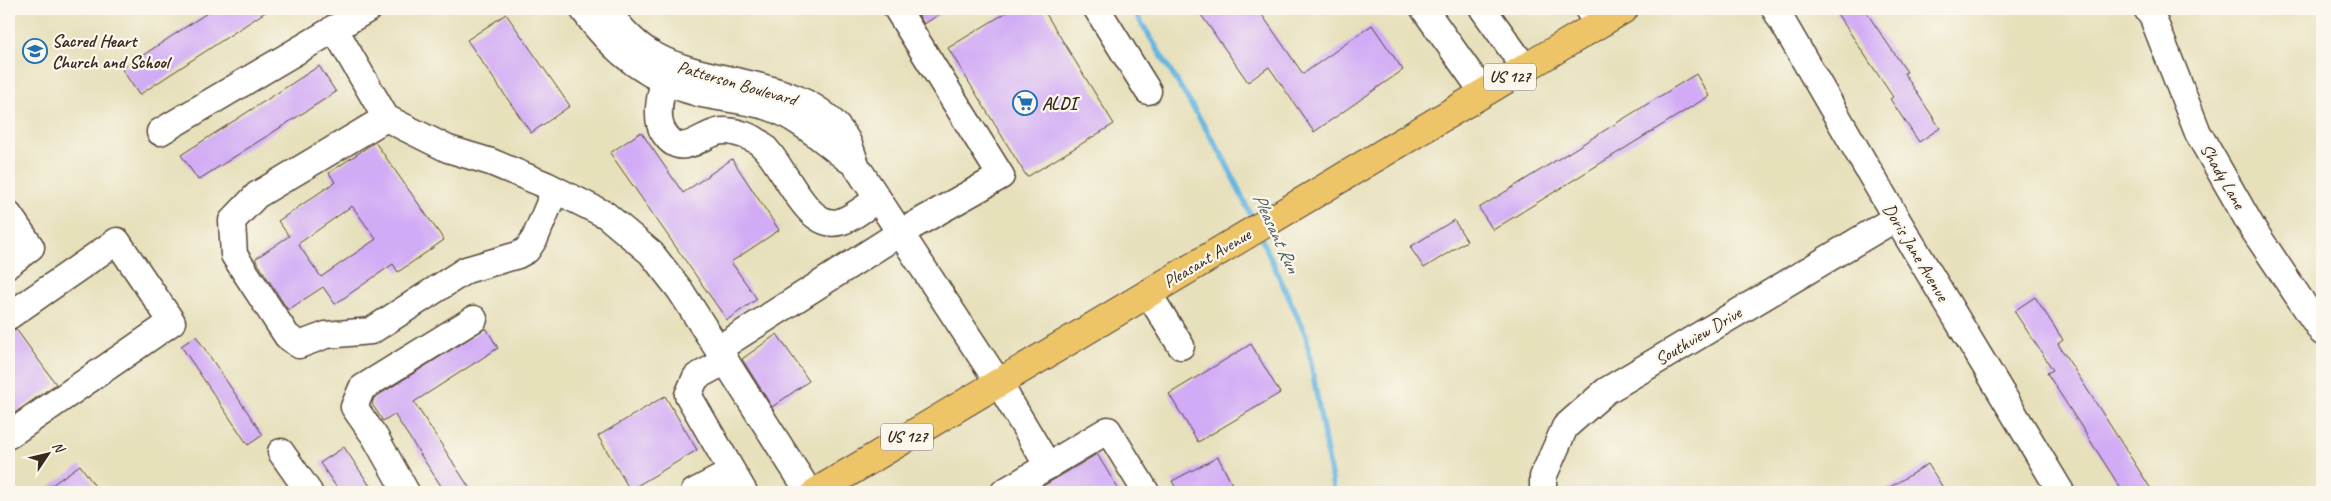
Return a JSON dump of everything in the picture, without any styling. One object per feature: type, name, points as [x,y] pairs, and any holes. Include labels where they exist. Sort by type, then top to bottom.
[{"type":"main road","name":"Pleasant Avenue","points":[[816,492],[1525,68],[1593,17],[1624,9]]},
{"type":"street","points":[[160,132],[368,9]]},
{"type":"street","name":"Patterson Boulevard","points":[[584,9],[596,27],[617,51],[634,64],[667,71],[697,72],[786,94],[809,104],[828,119],[846,138],[857,167],[998,382],[1048,466]]},
{"type":"street","name":"Patterson Boulevard","points":[[606,9],[623,30],[638,45],[654,56],[667,71]]},
{"type":"street","points":[[694,492],[738,482],[688,395],[696,377],[722,355],[900,233],[1001,176],[898,9]]},
{"type":"street","points":[[1097,9],[1148,91]]},
{"type":"street","points":[[1424,9],[1484,92]]},
{"type":"street","points":[[1483,9],[1525,68]]},
{"type":"street","name":"Doris Jane Avenue","points":[[1775,9],[2052,490]]},
{"type":"street","name":"Shady Lane","points":[[2147,9],[2153,18],[2198,133],[2253,229],[2322,332]]},
{"type":"street","points":[[334,28],[386,118],[448,150],[491,162],[606,215],[651,253],[680,290],[809,492]]},
{"type":"street","points":[[667,71],[660,104],[660,119],[663,132],[674,142],[692,145],[716,132],[727,131],[754,139],[766,147],[807,209],[826,222],[840,222],[878,199]]},
{"type":"street","points":[[386,118],[257,195],[232,221],[234,255],[287,336],[299,345],[326,335],[371,330],[466,270],[518,255],[527,250],[535,238],[555,190]]},
{"type":"street","points":[[9,215],[31,247],[9,264]]},
{"type":"street","name":"Southview Drive","points":[[1543,492],[1543,477],[1565,427],[1606,391],[1896,218]]},
{"type":"street","points":[[9,316],[117,241],[172,322],[9,435]]},
{"type":"street","points":[[1148,293],[1181,346]]},
{"type":"street","points":[[406,492],[375,437],[354,407],[362,388],[474,320]]},
{"type":"street","points":[[1004,492],[1108,430],[1146,492]]},
{"type":"street","points":[[281,452],[309,492]]},
{"type":"building","points":[[213,9],[270,9],[139,95],[122,69]]},
{"type":"building","points":[[915,9],[948,9],[924,24]]},
{"type":"building","points":[[1012,9],[1043,9],[1114,124],[1027,177],[948,48]]},
{"type":"building","points":[[1197,9],[1258,9],[1303,74],[1372,25],[1403,70],[1314,132],[1269,67],[1248,82]]},
{"type":"building","points":[[1834,9],[1864,9],[1907,72],[1904,73],[1940,128],[1919,142],[1890,99],[1893,97]]},
{"type":"building","points":[[506,14],[570,106],[531,133],[467,40]]},
{"type":"building","points":[[319,66],[336,92],[198,180],[181,155]]},
{"type":"building","points":[[1696,74],[1709,96],[1493,230],[1479,208]]},
{"type":"building","points":[[641,132],[683,193],[732,159],[779,230],[731,262],[757,299],[727,320],[610,153]]},
{"type":"building","points":[[375,142],[444,240],[398,272],[393,264],[335,304],[323,287],[288,310],[255,259],[289,236],[278,221],[335,182],[329,173]],"holes":[[[352,206],[376,239],[321,277],[298,244]]]},
{"type":"building","points":[[1454,220],[1467,241],[1424,268],[1410,247]]},
{"type":"building","points":[[2035,297],[2063,340],[2058,344],[2153,492],[2123,492],[2047,373],[2053,370],[2014,311]]},
{"type":"building","points":[[486,328],[498,348],[414,402],[472,492],[445,492],[394,414],[383,421],[372,404],[374,398]]},
{"type":"building","points":[[16,329],[56,384],[13,414],[9,408],[9,331]]},
{"type":"building","points":[[777,334],[809,381],[772,407],[742,359]]},
{"type":"building","points":[[196,336],[263,435],[248,445],[181,346]]},
{"type":"building","points":[[1251,344],[1280,393],[1198,442],[1169,394]]},
{"type":"building","points":[[665,396],[697,450],[630,490],[598,436]]},
{"type":"building","points":[[344,447],[374,492],[340,492],[320,463]]},
{"type":"building","points":[[1097,454],[1120,492],[1033,492],[1055,479]]},
{"type":"building","points":[[1218,457],[1236,492],[1178,492],[1172,481]]},
{"type":"building","points":[[1928,464],[1942,486],[1931,492],[1882,492]]},
{"type":"building","points":[[80,465],[99,492],[42,492]]},
{"type":"waterway","name":"Pleasant Run","points":[[1133,9],[1223,157],[1254,222]]},
{"type":"waterway","name":"Pleasant Run","points":[[1260,235],[1306,335],[1334,492]]},
{"type":"place","name":"Sacred Heart Church and School","points":[[35,51]]},
{"type":"place","name":"ALDI","points":[[1025,103]]}]
